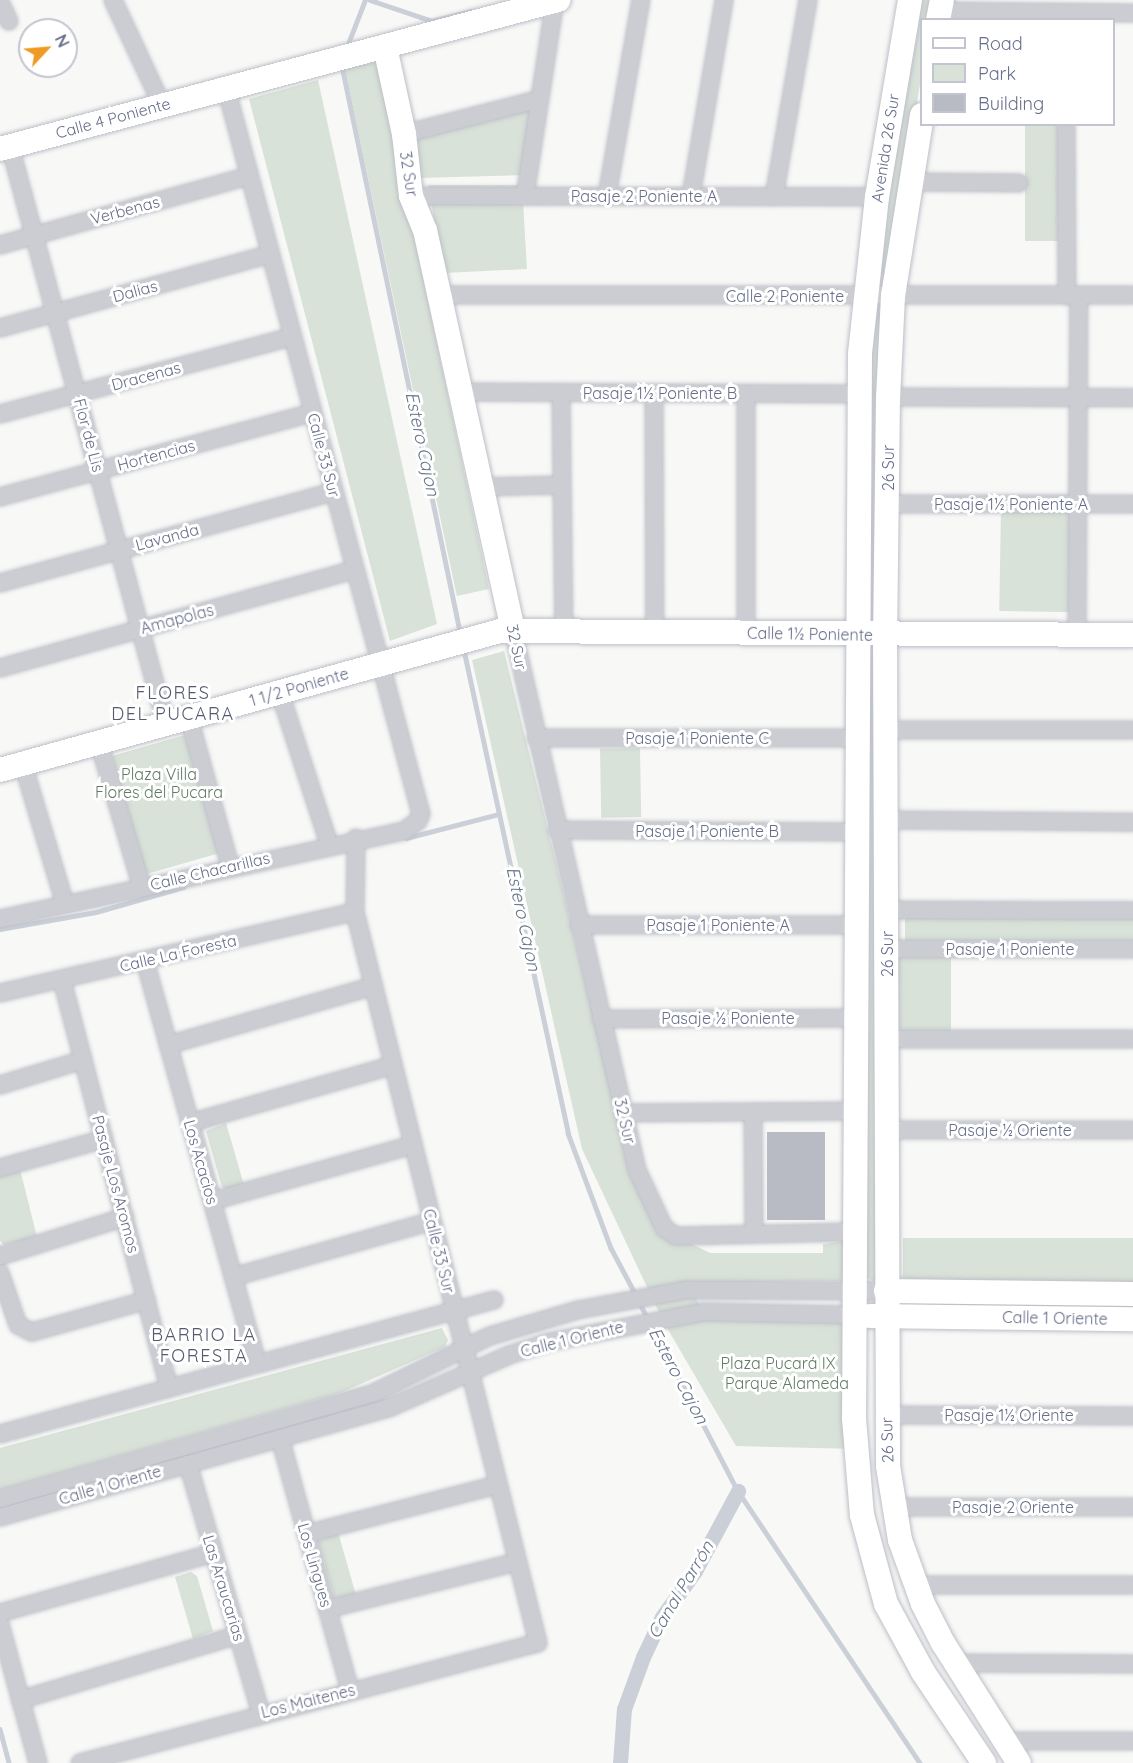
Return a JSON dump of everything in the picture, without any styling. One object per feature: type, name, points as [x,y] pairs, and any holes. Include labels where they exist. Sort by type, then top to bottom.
[{"type":"street","points":[[113,0],[162,105]]},
{"type":"street","points":[[385,47],[556,0],[525,196]]},
{"type":"street","points":[[607,196],[640,0]]},
{"type":"street","points":[[691,196],[724,0]]},
{"type":"street","points":[[774,197],[808,0]]},
{"type":"street","name":"Avenida 26 Sur","points":[[863,296],[910,0]]},
{"type":"street","points":[[0,2],[9,21]]},
{"type":"street","points":[[940,10],[1133,13]]},
{"type":"street","name":"Calle 4 Poniente","points":[[5,148],[385,47]]},
{"type":"street","name":"32 Sur","points":[[385,47],[404,134],[411,196],[425,230],[437,295],[482,487],[536,738],[623,1113],[642,1185],[664,1228],[676,1236],[754,1233]]},
{"type":"street","name":"Calle 33 Sur","points":[[226,88],[354,570],[420,804],[418,821]]},
{"type":"street","points":[[404,134],[540,99]]},
{"type":"street","name":"26 Sur","points":[[920,121],[893,296],[888,397],[885,634],[888,730],[885,1415],[893,1507],[915,1585],[955,1663],[1019,1763]]},
{"type":"street","points":[[1066,126],[1079,398],[1077,636]]},
{"type":"street","name":"Flor de Lis","points":[[5,148],[34,235],[56,313],[166,724]]},
{"type":"street","name":"Verbenas","points":[[0,244],[249,176]]},
{"type":"street","points":[[910,182],[1019,183]]},
{"type":"street","name":"Pasaje 2 Poniente A","points":[[411,196],[877,197]]},
{"type":"street","name":"Dalias","points":[[0,328],[270,254]]},
{"type":"street","name":"Calle 2 Poniente","points":[[437,295],[1133,296]]},
{"type":"street","name":"26 Sur","points":[[863,296],[858,634],[854,1418],[862,1515],[879,1584],[923,1672],[984,1763]]},
{"type":"street","name":"Dracenas","points":[[0,414],[292,337]]},
{"type":"street","name":"Pasaje 1½ Poniente B","points":[[459,392],[860,394]]},
{"type":"street","points":[[561,393],[564,631]]},
{"type":"street","points":[[654,393],[655,632]]},
{"type":"street","points":[[746,394],[746,633]]},
{"type":"street","points":[[888,397],[1133,398]]},
{"type":"street","name":"Hortencias","points":[[0,497],[312,413]]},
{"type":"street","points":[[482,487],[562,485]]},
{"type":"street","name":"Lavanda","points":[[0,583],[333,492]]},
{"type":"street","name":"Pasaje 1½ Poniente A","points":[[888,504],[1133,504]]},
{"type":"street","name":"Amapolas","points":[[0,668],[354,570]]},
{"type":"street","name":"Calle 1½ Poniente","points":[[424,652],[487,634],[513,630],[1077,636],[1133,634]]},
{"type":"street","name":"1 1/2 Poniente","points":[[0,770],[424,652]]},
{"type":"street","points":[[280,693],[330,844]]},
{"type":"street","points":[[189,718],[230,866]]},
{"type":"street","points":[[888,730],[1133,730]]},
{"type":"street","name":"Pasaje 1 Poniente C","points":[[536,738],[858,738]]},
{"type":"street","points":[[99,743],[142,887]]},
{"type":"street","points":[[23,764],[65,904]]},
{"type":"street","points":[[887,820],[1133,822]]},
{"type":"street","name":"Calle Chacarillas","points":[[0,919],[356,838],[404,831],[418,821]]},
{"type":"street","name":"Pasaje 1 Poniente B","points":[[557,830],[857,832]]},
{"type":"street","name":"Calle 33 Sur","points":[[356,838],[355,912],[468,1374],[538,1643]]},
{"type":"street","points":[[887,910],[1133,911]]},
{"type":"street","name":"Calle La Foresta","points":[[0,993],[355,912]]},
{"type":"street","name":"Pasaje 1 Poniente A","points":[[579,925],[856,925]]},
{"type":"street","name":"Pasaje 1 Poniente","points":[[887,949],[1133,949]]},
{"type":"street","name":"Los Acacios","points":[[145,961],[257,1363]]},
{"type":"street","name":"Pasaje Los Aromos","points":[[62,980],[170,1388]]},
{"type":"street","points":[[168,1045],[374,986]]},
{"type":"street","name":"Pasaje ½ Poniente","points":[[601,1019],[856,1018]]},
{"type":"street","points":[[887,1039],[1133,1039]]},
{"type":"street","points":[[0,1085],[83,1060]]},
{"type":"street","points":[[190,1123],[393,1065]]},
{"type":"street","points":[[753,1112],[754,1233],[855,1232]]},
{"type":"street","points":[[623,1113],[856,1112]]},
{"type":"street","name":"Pasaje ½ Oriente","points":[[887,1130],[1133,1130]]},
{"type":"street","points":[[0,1168],[104,1139]]},
{"type":"street","points":[[212,1201],[413,1144]]},
{"type":"street","points":[[0,1256],[125,1217]]},
{"type":"street","points":[[233,1277],[432,1221]]},
{"type":"street","points":[[0,1273],[14,1316],[24,1330],[40,1331],[147,1300]]},
{"type":"street","name":"Calle 1 Oriente","points":[[0,1499],[374,1393],[519,1324],[608,1303],[666,1293],[711,1289],[1133,1294]]},
{"type":"street","points":[[0,1434],[494,1300]]},
{"type":"street","name":"Calle 1 Oriente","points":[[0,1517],[389,1408],[539,1345],[619,1326],[703,1312],[1133,1319]]},
{"type":"street","name":"Pasaje 1½ Oriente","points":[[885,1415],[1133,1416]]},
{"type":"street","name":"Los Lingues","points":[[280,1438],[350,1691]]},
{"type":"street","name":"Las Araucarias","points":[[188,1464],[261,1713]]},
{"type":"street","points":[[306,1534],[496,1485]]},
{"type":"street","name":"Pasaje 2 Oriente","points":[[893,1507],[1133,1507]]},
{"type":"street","points":[[0,1613],[214,1553]]},
{"type":"street","points":[[327,1609],[517,1562]]},
{"type":"street","points":[[915,1585],[1133,1585]]},
{"type":"street","points":[[0,1624],[38,1763]]},
{"type":"street","points":[[20,1700],[238,1635]]},
{"type":"street","name":"Los Maitenes","points":[[80,1763],[261,1713],[538,1643]]},
{"type":"street","points":[[955,1663],[1133,1664]]},
{"type":"street","points":[[1006,1741],[1133,1741]]},
{"type":"green space","points":[[919,0],[934,0],[931,18],[920,18],[920,84],[890,269],[883,275],[875,270]]},
{"type":"green space","points":[[376,57],[489,589],[457,596],[344,64]]},
{"type":"green space","points":[[318,80],[437,624],[390,641],[249,99]]},
{"type":"green space","points":[[533,106],[524,175],[420,178],[412,138]]},
{"type":"green space","points":[[1025,126],[1063,126],[1063,241],[1025,241]]},
{"type":"green space","points":[[428,185],[522,185],[527,269],[444,273]]},
{"type":"green space","points":[[879,303],[883,306],[875,617],[871,618],[868,617],[868,305]]},
{"type":"green space","points":[[1001,509],[1073,510],[1071,612],[999,611]]},
{"type":"green space","name":"Parque Alameda","points":[[504,651],[634,1180],[665,1239],[690,1243],[710,1253],[823,1253],[823,1244],[846,1241],[849,1281],[688,1283],[703,1312],[859,1322],[858,1449],[736,1446],[663,1321],[582,1149],[472,660]]},
{"type":"green space","points":[[874,652],[876,1280],[873,1281],[866,1277],[867,656]]},
{"type":"green space","name":"Plaza Villa Flores del Pucara","points":[[185,735],[219,853],[146,874],[112,756]]},
{"type":"green space","points":[[640,748],[641,817],[601,818],[600,749]]},
{"type":"green space","points":[[905,915],[1133,915],[1133,947],[905,947]]},
{"type":"green space","points":[[898,957],[951,957],[951,1034],[898,1034]]},
{"type":"green space","points":[[226,1123],[244,1185],[229,1190],[222,1187],[206,1131]]},
{"type":"green space","points":[[20,1169],[37,1237],[4,1245],[0,1241],[0,1176]]},
{"type":"green space","points":[[903,1238],[1133,1238],[1133,1283],[903,1283]]},
{"type":"green space","points":[[442,1328],[448,1340],[445,1347],[340,1393],[0,1490],[0,1448]]},
{"type":"green space","points":[[338,1532],[356,1595],[341,1599],[334,1596],[318,1541]]},
{"type":"green space","points":[[191,1572],[197,1576],[213,1631],[193,1639],[175,1577]]},
{"type":"building","points":[[767,1132],[825,1132],[825,1220],[767,1220]]},
{"type":"waterway","name":"Estero Cajon","points":[[346,49],[365,0]]},
{"type":"waterway","points":[[370,0],[432,21],[471,11]]},
{"type":"waterway","name":"Estero Cajon","points":[[342,66],[461,636]]},
{"type":"waterway","name":"Estero Cajon","points":[[464,650],[568,1133],[611,1248],[636,1295]]},
{"type":"waterway","points":[[406,838],[499,814]]},
{"type":"waterway","points":[[0,929],[96,912],[184,887]]},
{"type":"waterway","name":"Estero Cajon","points":[[639,1302],[648,1319]]},
{"type":"waterway","name":"Estero Cajon","points":[[652,1326],[738,1491],[920,1763]]},
{"type":"waterway","name":"Canal Parrón","points":[[620,1763],[624,1709],[643,1657],[662,1617],[695,1571],[738,1491]]},
{"type":"waterway","points":[[0,1729],[9,1763]]},
{"type":"district","name":"FLORES DEL PUCARA","points":[[173,704]]},
{"type":"district","name":"BARRIO LA FORESTA","points":[[204,1346]]},
{"type":"park label","name":"Plaza Pucará IX","points":[[778,1363]]}]
